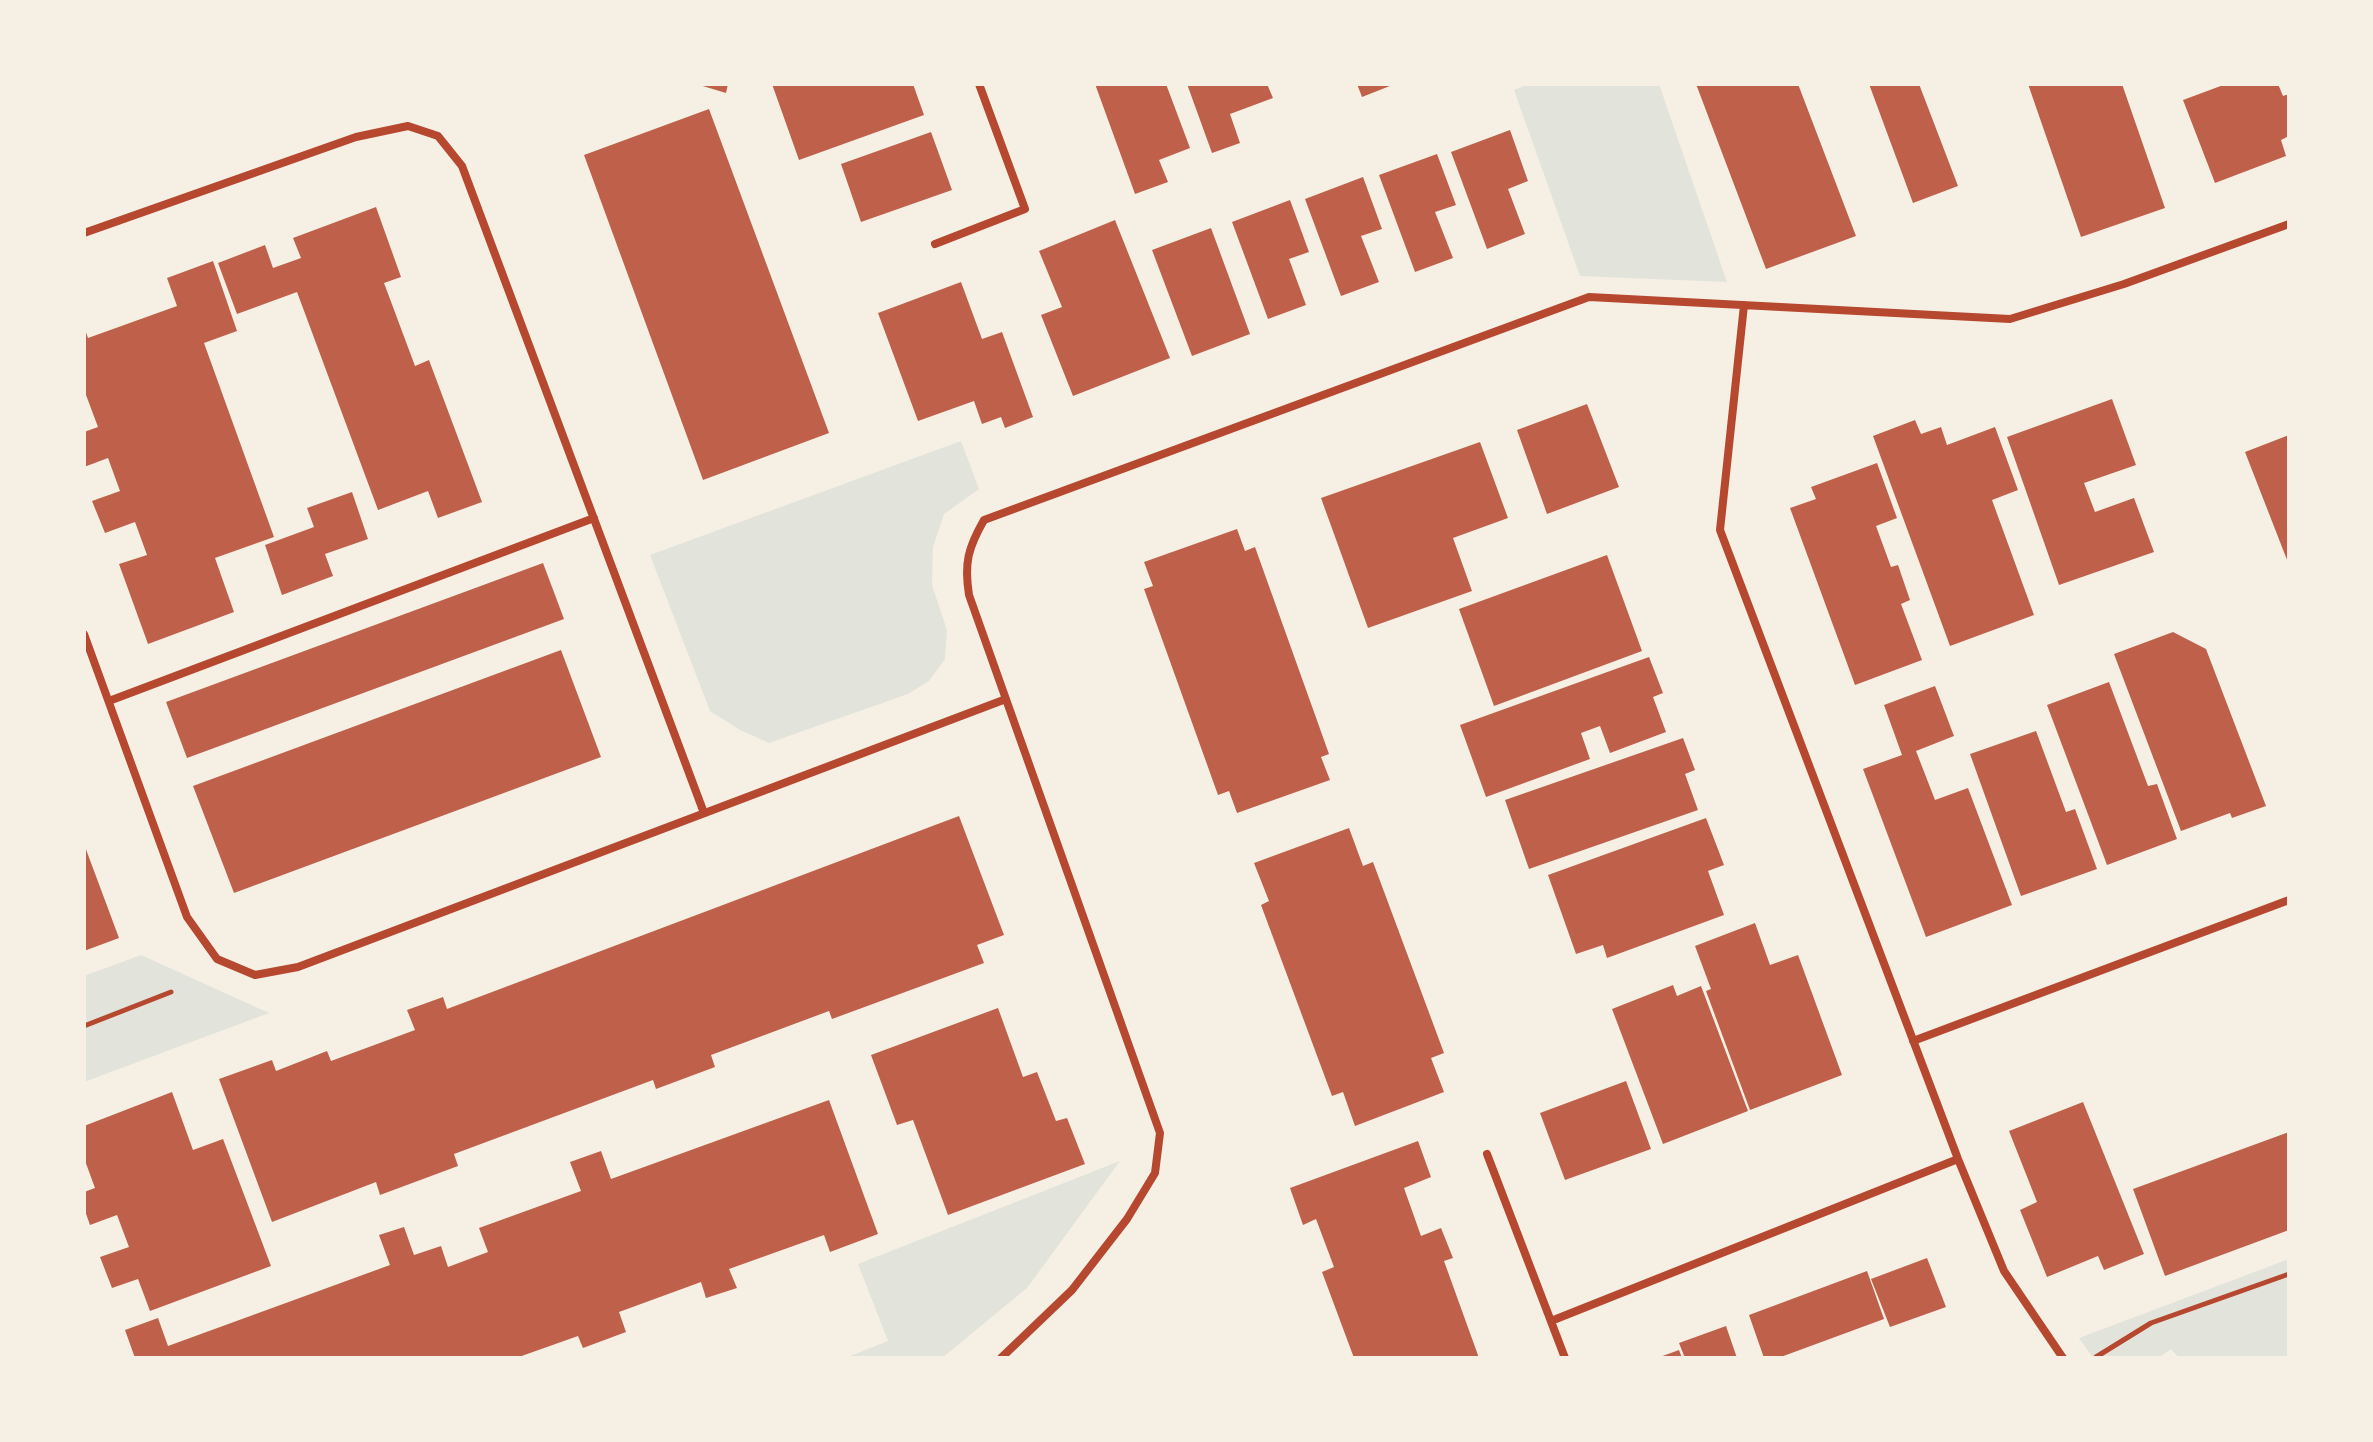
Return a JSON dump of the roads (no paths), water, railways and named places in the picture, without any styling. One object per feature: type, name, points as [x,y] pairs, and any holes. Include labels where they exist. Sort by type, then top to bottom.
[{"type":"street","points":[[935,244],[1025,209],[979,84]]},
{"type":"street","points":[[84,233],[356,137],[408,126],[438,136],[462,166],[704,813]]},
{"type":"street","points":[[1001,1358],[1072,1290],[1127,1219],[1155,1173],[1160,1133],[969,595],[966,572],[970,545],[984,520],[1589,297],[2010,319],[2124,284],[2289,224]]},
{"type":"street","points":[[1744,305],[1720,530],[1958,1159],[2004,1271],[2063,1358]]},
{"type":"street","points":[[109,701],[594,518]]},
{"type":"street","points":[[84,634],[187,917],[217,959],[255,975],[298,967],[1006,699]]},
{"type":"street","points":[[1913,1041],[2289,900]]},
{"type":"street","points":[[1487,1154],[1565,1358]]},
{"type":"street","points":[[1551,1321],[1958,1159]]}]
